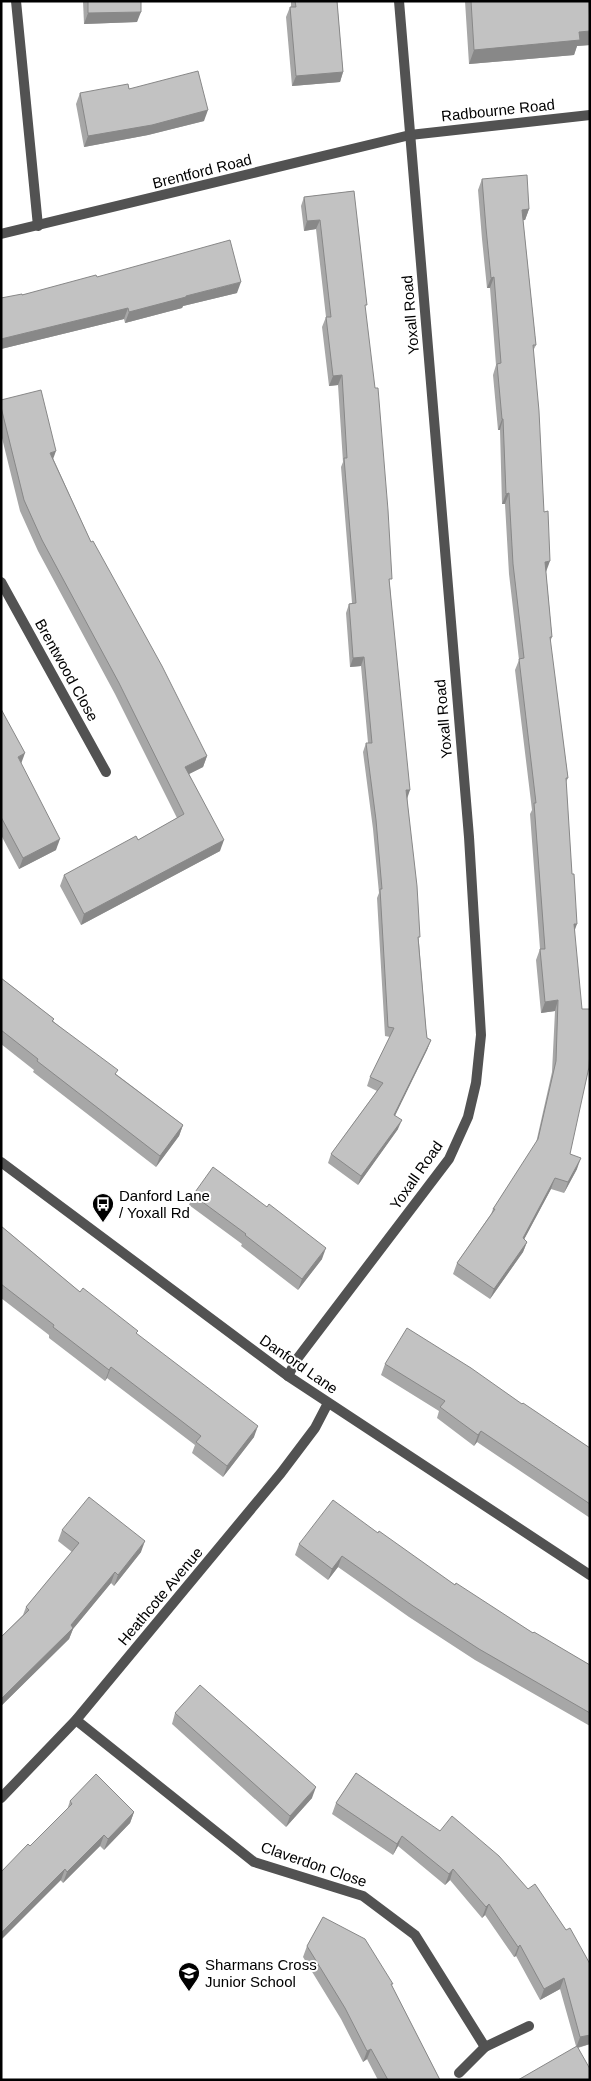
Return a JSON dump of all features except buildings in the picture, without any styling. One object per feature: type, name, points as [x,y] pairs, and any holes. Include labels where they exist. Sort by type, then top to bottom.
[{"type":"street","points":[[16,1],[38,226]]},
{"type":"street","name":"Yoxall Road","points":[[288,1376],[296,1358],[449,1159],[468,1117],[476,1083],[481,1035],[469,837],[399,1]]},
{"type":"street","name":"Radbourne Road","points":[[410,135],[590,115]]},
{"type":"street","name":"Brentford Road","points":[[1,234],[410,135]]},
{"type":"street","name":"Brentwood Close","points":[[1,582],[106,772]]},
{"type":"street","name":"Danford Lane","points":[[1,1162],[288,1376],[590,1575]]},
{"type":"street","name":"Heathcote Avenue","points":[[1,1798],[76,1720],[281,1473],[316,1428],[328,1403]]},
{"type":"street","name":"Claverdon Close","points":[[76,1720],[254,1862],[363,1896],[415,1935],[485,2047]]},
{"type":"street","points":[[459,2073],[485,2047],[529,2026]]},
{"type":"place","name":"Danford Lane / Yoxall Rd","points":[[103,1223]]},
{"type":"place","name":"Sharmans Cross Junior School","points":[[189,1992]]}]
